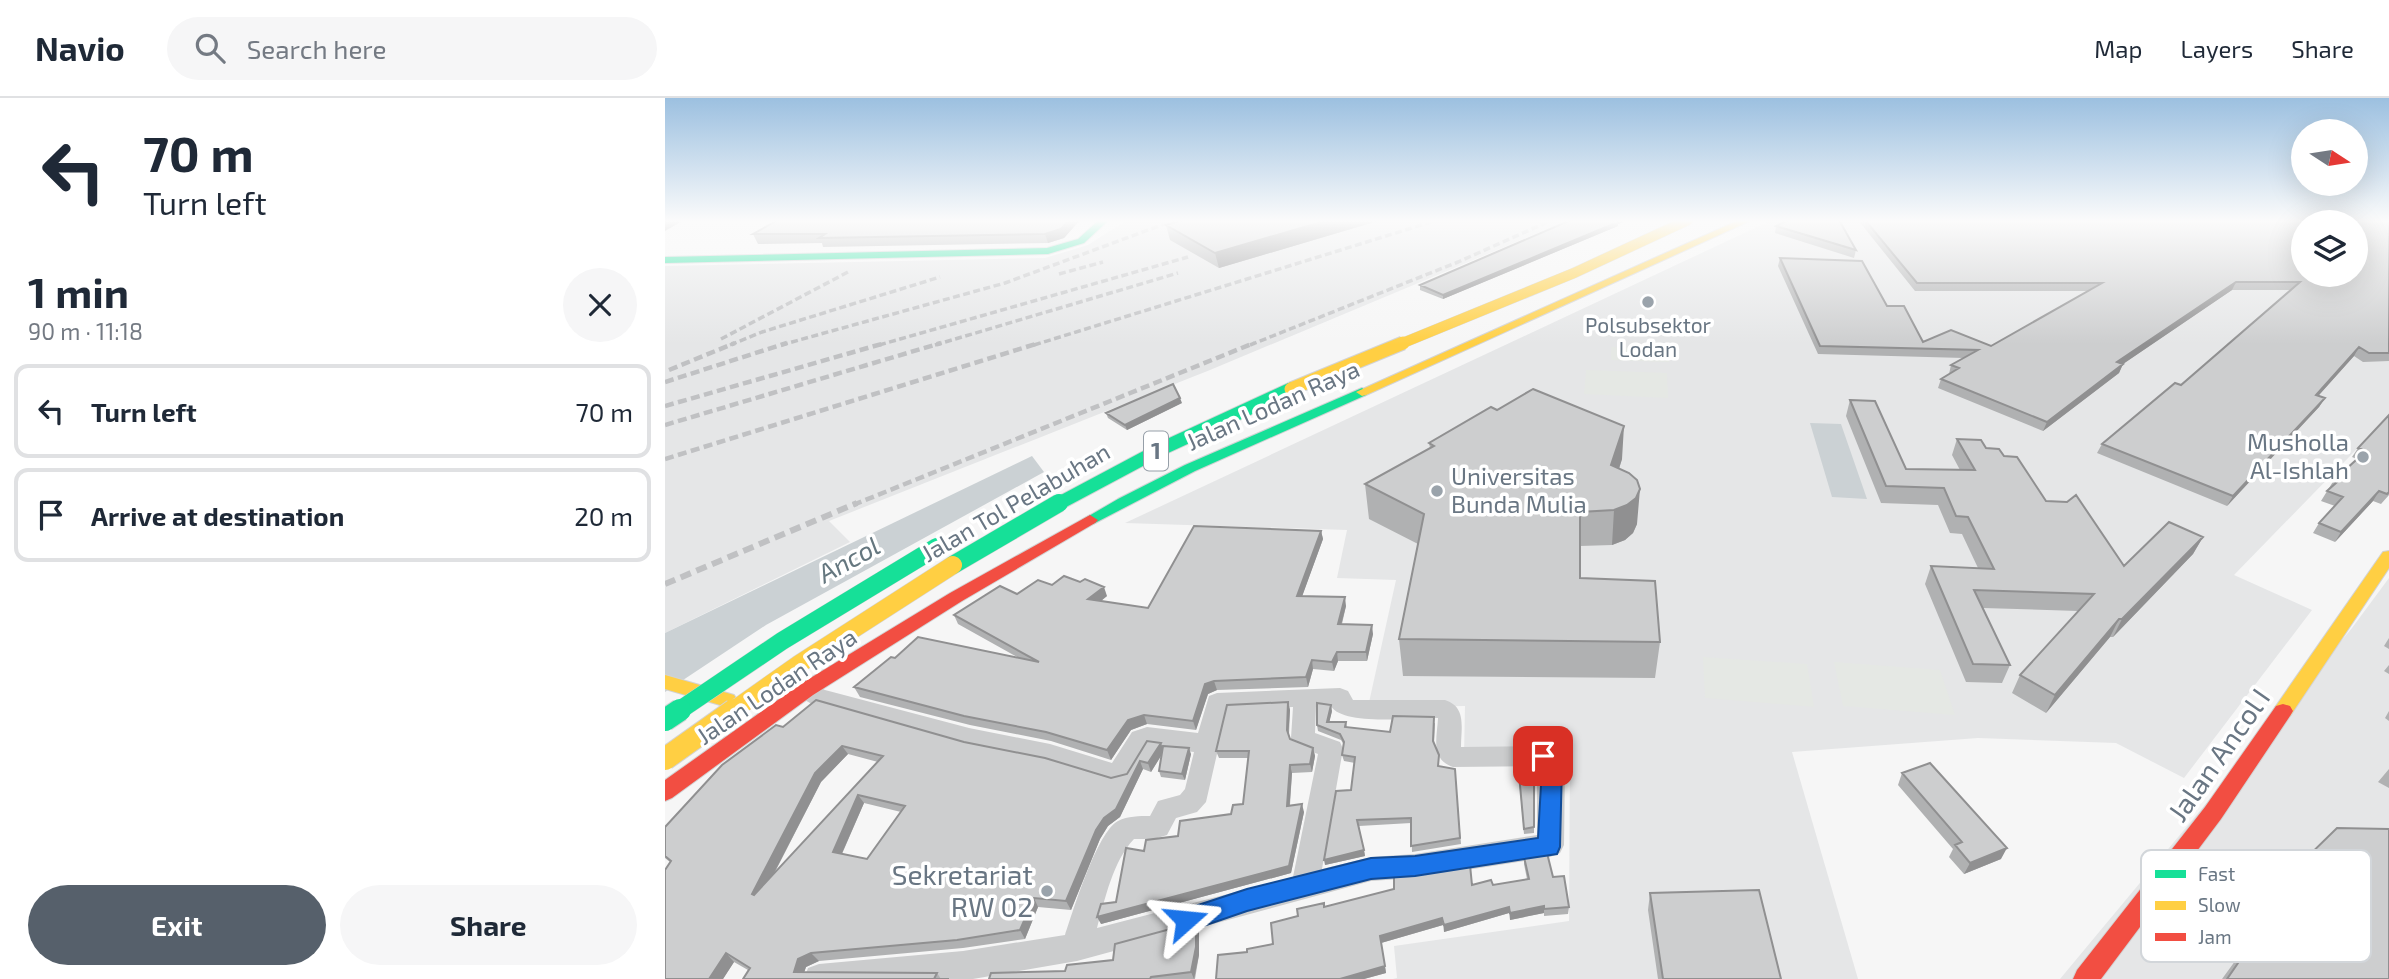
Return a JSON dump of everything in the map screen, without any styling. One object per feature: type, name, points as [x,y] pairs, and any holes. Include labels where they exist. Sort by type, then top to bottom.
[{"type":"main road","name":"Jalan Tol Pelabuhan","points":[[665,759],[727,713],[927,580],[1073,494],[1287,389],[1598,261]]},
{"type":"main road","name":"Jalan Lodan Raya","points":[[665,792],[806,691],[1001,570],[1152,486],[1656,261]]},
{"type":"main road","name":"Jalan Tol Pelabuhan","points":[[665,720],[782,641],[947,541]]},
{"type":"main road","name":"Jalan Ancol I","points":[[2185,850],[2213,813],[2389,556]]},
{"type":"main road","points":[[665,682],[751,708],[775,712]]},
{"type":"main road","name":"Jalan Ancol I","points":[[2086,979],[2141,907]]},
{"type":"street","points":[[806,691],[818,697],[969,738],[1050,754],[1114,774],[1119,774],[1141,739],[1147,737],[1209,744]]},
{"type":"street","points":[[819,979],[960,972],[1077,947],[1186,920],[1305,884],[1371,869],[1415,866],[1549,847],[1552,764],[1543,756],[1453,757],[1448,751],[1450,715],[1445,709],[1349,709],[1343,706],[1340,697],[1217,702],[1194,800],[1188,804],[1167,808],[1158,827],[1128,829],[1121,834],[1099,877],[1077,947]]},
{"type":"street","points":[[1305,698],[1303,738],[1329,748],[1332,752],[1318,806],[1305,884]]},
{"type":"shaded area","points":[[897,261],[1471,261],[1210,370],[829,521],[850,542],[665,633],[665,266]]},
{"type":"shaded area","points":[[1684,261],[2291,261],[2291,287],[2368,287],[2368,263],[2389,261],[2389,416],[2234,575],[2312,610],[2184,778],[2116,743],[1978,738],[1792,752],[1858,979],[1393,979],[1397,978],[1394,946],[1569,921],[1570,757],[1464,757],[1465,706],[1368,707],[1396,580],[1337,578],[1347,530],[1125,523]]},
{"type":"shaded area","points":[[1611,347],[1667,349],[1669,362],[1611,360]]},
{"type":"shaded area","points":[[1586,370],[1667,373],[1668,398],[1584,394]]},
{"type":"shaded area","points":[[2389,578],[2389,979],[2060,979],[2141,882],[2141,962],[2371,962],[2371,850],[2167,850],[2352,628]]},
{"type":"shaded area","points":[[1703,657],[1807,664],[1814,707],[1705,698]]},
{"type":"shaded area","points":[[1834,662],[1940,670],[1955,715],[1843,706]]},
{"type":"water","points":[[1810,423],[1841,424],[1867,499],[1832,497]]},
{"type":"water","name":"Ancol","points":[[1032,456],[1044,472],[766,625],[665,692],[665,633]]},
{"type":"building","points":[[1475,261],[1524,261],[1443,295],[1420,285]]},
{"type":"building","points":[[1781,261],[1862,261],[1887,306],[1904,306],[1923,342],[1951,330],[1991,346],[2102,283],[1917,283],[1899,261],[2291,261],[2291,282],[2236,282],[2117,362],[2123,364],[2047,422],[1941,379],[1959,368],[1951,365],[1978,350],[1820,346]]},
{"type":"building","points":[[2368,261],[2389,261],[2389,353],[2369,353],[2359,347],[2316,395],[2325,398],[2233,496],[2102,444],[2175,383],[2181,385],[2294,287],[2368,287]]},
{"type":"building","points":[[1173,384],[1180,398],[1125,425],[1106,413]]},
{"type":"building","points":[[1533,389],[1624,426],[1611,465],[1629,473],[1637,480],[1640,489],[1636,498],[1614,510],[1580,512],[1580,578],[1655,581],[1660,642],[1399,639],[1424,514],[1365,484],[1434,446],[1429,443],[1491,407],[1497,410]]},
{"type":"building","points":[[1850,400],[1875,401],[1906,469],[1975,470],[1957,439],[1981,440],[1986,448],[1999,449],[2004,456],[2017,457],[2046,501],[2067,502],[2076,495],[2124,566],[2169,522],[2203,537],[2119,619],[2055,695],[2020,675],[2094,594],[1974,590],[2010,665],[1973,664],[1931,566],[1994,569],[1968,517],[1956,516],[1944,488],[1886,486]]},
{"type":"building","points":[[2389,415],[2389,492],[2387,494],[2379,491],[2341,532],[2319,523],[2343,497],[2327,491],[2337,482],[2334,480],[2366,451],[2358,448]]},
{"type":"building","points":[[1194,526],[1321,531],[1297,596],[1345,597],[1338,624],[1372,625],[1366,652],[1337,652],[1332,662],[1312,660],[1306,677],[1214,681],[1205,684],[1193,721],[1144,715],[1128,720],[1107,750],[1046,732],[964,716],[854,687],[891,657],[895,658],[918,637],[1039,662],[954,615],[1000,586],[1017,594],[1038,580],[1052,585],[1064,576],[1080,582],[1085,579],[1104,587],[1088,599],[1148,608]]},
{"type":"building","points":[[816,700],[964,742],[1045,758],[1111,778],[1127,774],[1147,741],[1161,743],[1148,763],[1140,761],[1116,809],[1104,818],[1096,830],[1066,901],[1034,898],[1020,930],[957,940],[811,953],[798,959],[794,972],[937,973],[934,979],[743,979],[750,968],[726,953],[709,979],[665,979],[665,870],[671,861],[665,856],[665,827],[722,765],[776,725],[783,727]],"holes":[[[842,746],[883,756],[754,895],[752,894],[815,773]],[[858,795],[905,806],[867,859],[833,852]]]},
{"type":"building","points":[[1288,702],[1287,730],[1290,739],[1313,748],[1310,764],[1290,765],[1287,806],[1302,804],[1289,866],[1097,917],[1101,904],[1116,902],[1126,848],[1144,851],[1146,840],[1178,836],[1180,821],[1231,814],[1233,805],[1243,804],[1249,751],[1216,751],[1227,705]]},
{"type":"building","points":[[1317,703],[1331,705],[1327,722],[1346,722],[1345,727],[1390,732],[1393,716],[1434,717],[1433,741],[1439,755],[1438,766],[1455,769],[1460,838],[1411,846],[1411,818],[1357,820],[1364,850],[1324,860],[1336,791],[1351,790],[1355,757],[1342,755],[1344,742],[1340,734],[1317,725]]},
{"type":"building","points":[[1163,746],[1189,748],[1182,774],[1159,771]]},
{"type":"building","points":[[1518,763],[1534,763],[1534,827],[1524,829]]},
{"type":"building","points":[[1930,763],[2007,848],[1970,863],[1955,845],[1962,842],[1902,773]]},
{"type":"building","points":[[2337,828],[2389,829],[2389,979],[2227,979],[2239,962],[2371,962],[2371,850],[2314,850]]},
{"type":"building","points":[[1547,853],[1553,877],[1564,876],[1569,907],[1544,909],[1544,906],[1510,913],[1509,907],[1444,925],[1442,918],[1380,936],[1385,966],[1340,979],[1216,979],[1218,955],[1247,952],[1247,949],[1273,944],[1271,923],[1298,916],[1297,909],[1324,903],[1324,907],[1394,889],[1394,875],[1470,865],[1472,885],[1491,880],[1493,885],[1529,879],[1524,857]]},
{"type":"building","points":[[1759,890],[1781,979],[1663,979],[1650,893]]},
{"type":"building","points":[[1196,922],[1196,947],[1191,972],[1150,979],[989,979],[991,973],[1065,971],[1067,965],[1113,960],[1115,944]]},
{"type":"railway","points":[[781,345],[1005,283],[1064,261]]},
{"type":"railway","points":[[879,345],[1174,261]]},
{"type":"railway","points":[[1034,345],[1305,261]]},
{"type":"railway","points":[[1250,345],[1460,261]]},
{"type":"railway","points":[[1059,274],[1103,262]]},
{"type":"railway","points":[[721,339],[848,272]]},
{"type":"railway","points":[[935,345],[1178,273]]},
{"type":"railway","points":[[730,345],[762,332],[940,277]]},
{"type":"railway","points":[[669,370],[735,343]]},
{"type":"railway","points":[[665,382],[787,343]]},
{"type":"railway","points":[[665,406],[885,343]]},
{"type":"railway","points":[[665,425],[941,343]]},
{"type":"railway","points":[[665,459],[1039,343]]},
{"type":"railway","points":[[853,505],[1254,343]]},
{"type":"railway","points":[[665,584],[857,503]]},
{"type":"traffic: fast","points":[[953,565],[1119,471],[1204,428],[1291,389]]},
{"type":"traffic: fast","points":[[1090,520],[1190,468],[1362,392]]},
{"type":"traffic: fast","points":[[665,720],[782,641],[937,547]]},
{"type":"traffic: slow","points":[[1291,389],[1600,261]]},
{"type":"traffic: slow","points":[[1362,392],[1656,261]]},
{"type":"traffic: slow","points":[[2283,711],[2389,556]]},
{"type":"traffic: slow","points":[[665,759],[799,664],[953,565]]},
{"type":"traffic: slow","points":[[665,682],[727,700]]},
{"type":"traffic: jam","points":[[665,792],[806,690],[956,597],[1090,520]]},
{"type":"traffic: jam","points":[[2185,850],[2283,711]]},
{"type":"traffic: jam","points":[[2086,979],[2141,907]]},
{"type":"place","name":"Polsubsektor Lodan","points":[[1648,302]]},
{"type":"place","name":"Musholla Al-Ishlah","points":[[2363,457]]},
{"type":"place","name":"Universitas Bunda Mulia","points":[[1437,491]]},
{"type":"place","name":"Sekretariat RW 02","points":[[1047,891]]},
{"type":"route","points":[[1186,920],[1305,884],[1371,869],[1415,866],[1549,847],[1552,764],[1543,756]]}]
